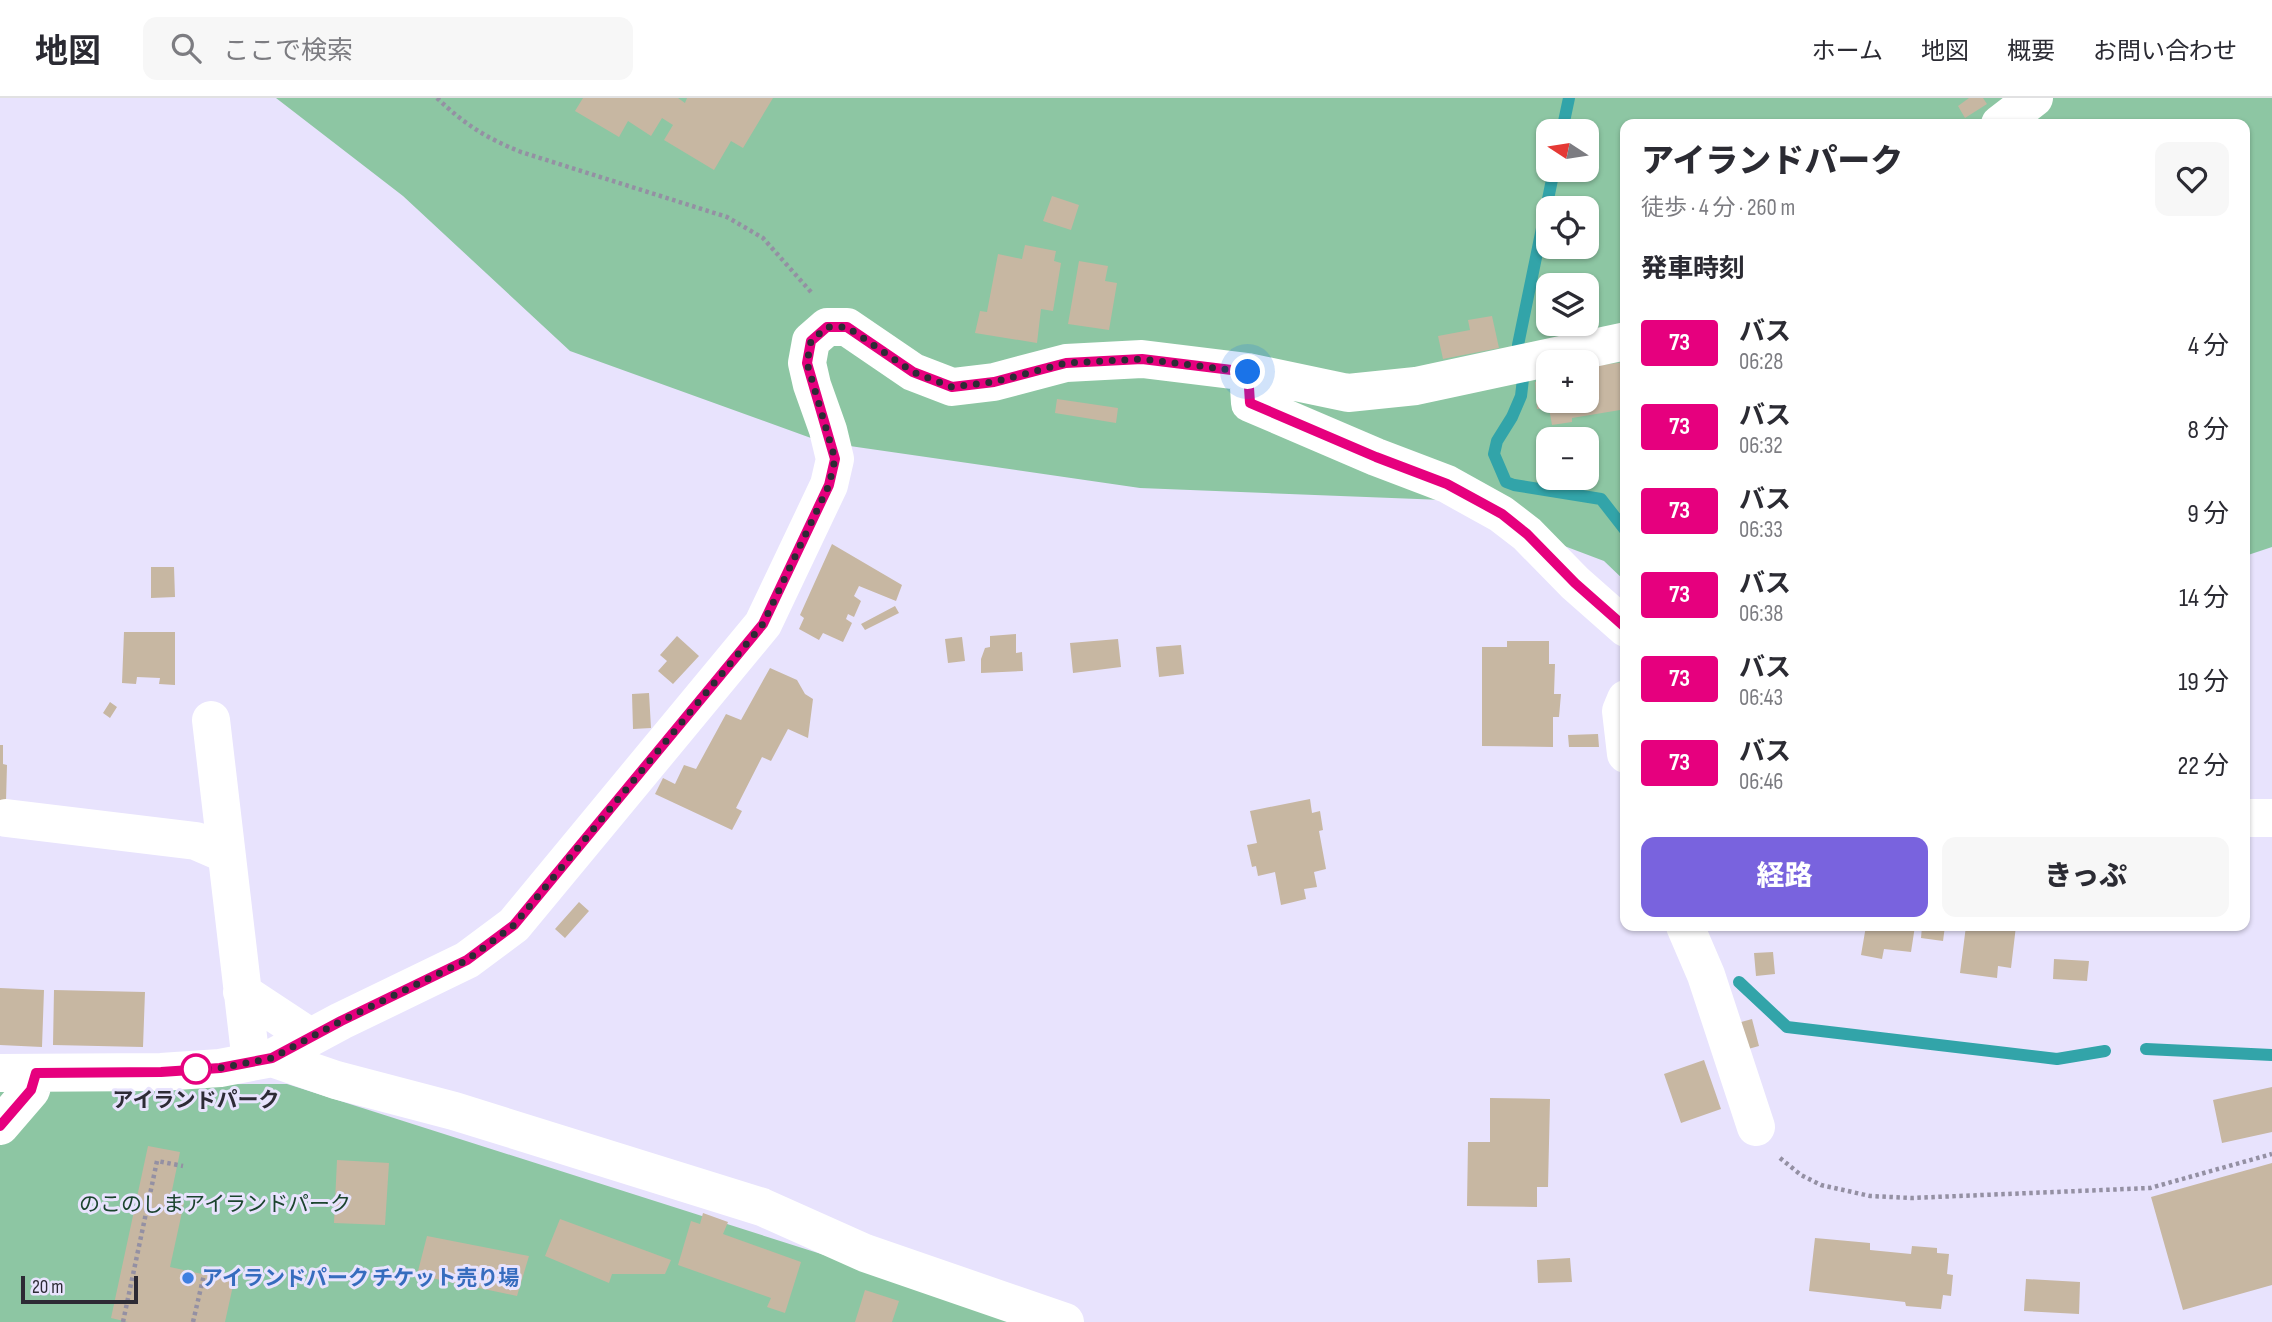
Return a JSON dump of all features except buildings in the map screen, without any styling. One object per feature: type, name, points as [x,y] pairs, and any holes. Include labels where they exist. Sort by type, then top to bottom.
[{"type":"street","points":[[2007,119],[2034,98]]},
{"type":"street","points":[[18,1073],[161,1072],[220,1068],[261,1060],[467,960],[514,925],[763,624],[829,485],[835,459],[807,363],[811,341],[827,327],[847,327],[913,372],[952,387],[994,382],[1066,363],[1142,359],[1248,372],[1348,393],[1416,386],[1620,342]]},
{"type":"street","points":[[1248,372],[1250,403],[1447,484],[1502,514],[1527,534],[1575,583],[1620,623]]},
{"type":"street","points":[[211,720],[242,992],[261,1060]]},
{"type":"street","points":[[6,818],[196,841],[226,854]]},
{"type":"street","points":[[2250,818],[2272,818]]},
{"type":"street","points":[[1687,931],[1706,975],[1756,1127]]},
{"type":"street","points":[[242,992],[310,1037]]},
{"type":"street","points":[[261,1060],[454,1111],[762,1207],[864,1253],[1065,1322]]},
{"type":"street","points":[[0,1126],[31,1090],[18,1073]]},
{"type":"path","points":[[437,98],[459,119],[489,139],[521,152],[727,217],[763,238],[795,276],[847,327]]},
{"type":"path","points":[[1756,1127],[1771,1150],[1801,1175],[1821,1185],[1870,1196],[1897,1198],[2150,1188],[2272,1154]]},
{"type":"path","points":[[123,1322],[157,1161],[183,1166]]},
{"type":"path","points":[[193,1322],[206,1266]]},
{"type":"green space","points":[[276,98],[2272,98],[2272,547],[2250,554],[2250,119],[1620,119],[1620,576],[1604,561],[1443,500],[1140,488],[822,442],[570,351],[403,196]]},
{"type":"green space","name":"のこのしまアイランドパーク","points":[[287,1084],[1035,1322],[0,1322],[0,1085]]},
{"type":"waterway","points":[[1565,119],[1569,98]]},
{"type":"waterway","points":[[1518,345],[1552,182]]},
{"type":"waterway","points":[[1523,379],[1521,396],[1497,441],[1494,454],[1506,482],[1601,499],[1620,523]]},
{"type":"waterway","points":[[1739,982],[1787,1027],[2057,1059],[2105,1051]]},
{"type":"waterway","points":[[2146,1049],[2272,1055]]},
{"type":"bus line","name":"73","points":[[0,1126],[31,1090],[36,1073],[161,1072],[220,1068],[272,1058],[467,960],[514,925],[763,624],[829,485],[835,459],[807,363],[811,341],[827,327],[847,327],[913,372],[952,387],[994,382],[1066,363],[1142,359],[1248,372],[1250,403],[1447,484],[1502,514],[1527,534],[1575,583],[1620,623]]},
{"type":"place","name":"アイランドパーク","points":[[196,1069]]},
{"type":"place","name":"アイランドパーク チケット売り場","points":[[188,1278]]},
{"type":"route","points":[[196,1069],[220,1068],[272,1058],[467,960],[514,925],[763,624],[829,485],[835,459],[807,363],[811,341],[827,327],[847,327],[913,372],[952,387],[994,382],[1066,363],[1142,359],[1248,372]]}]
